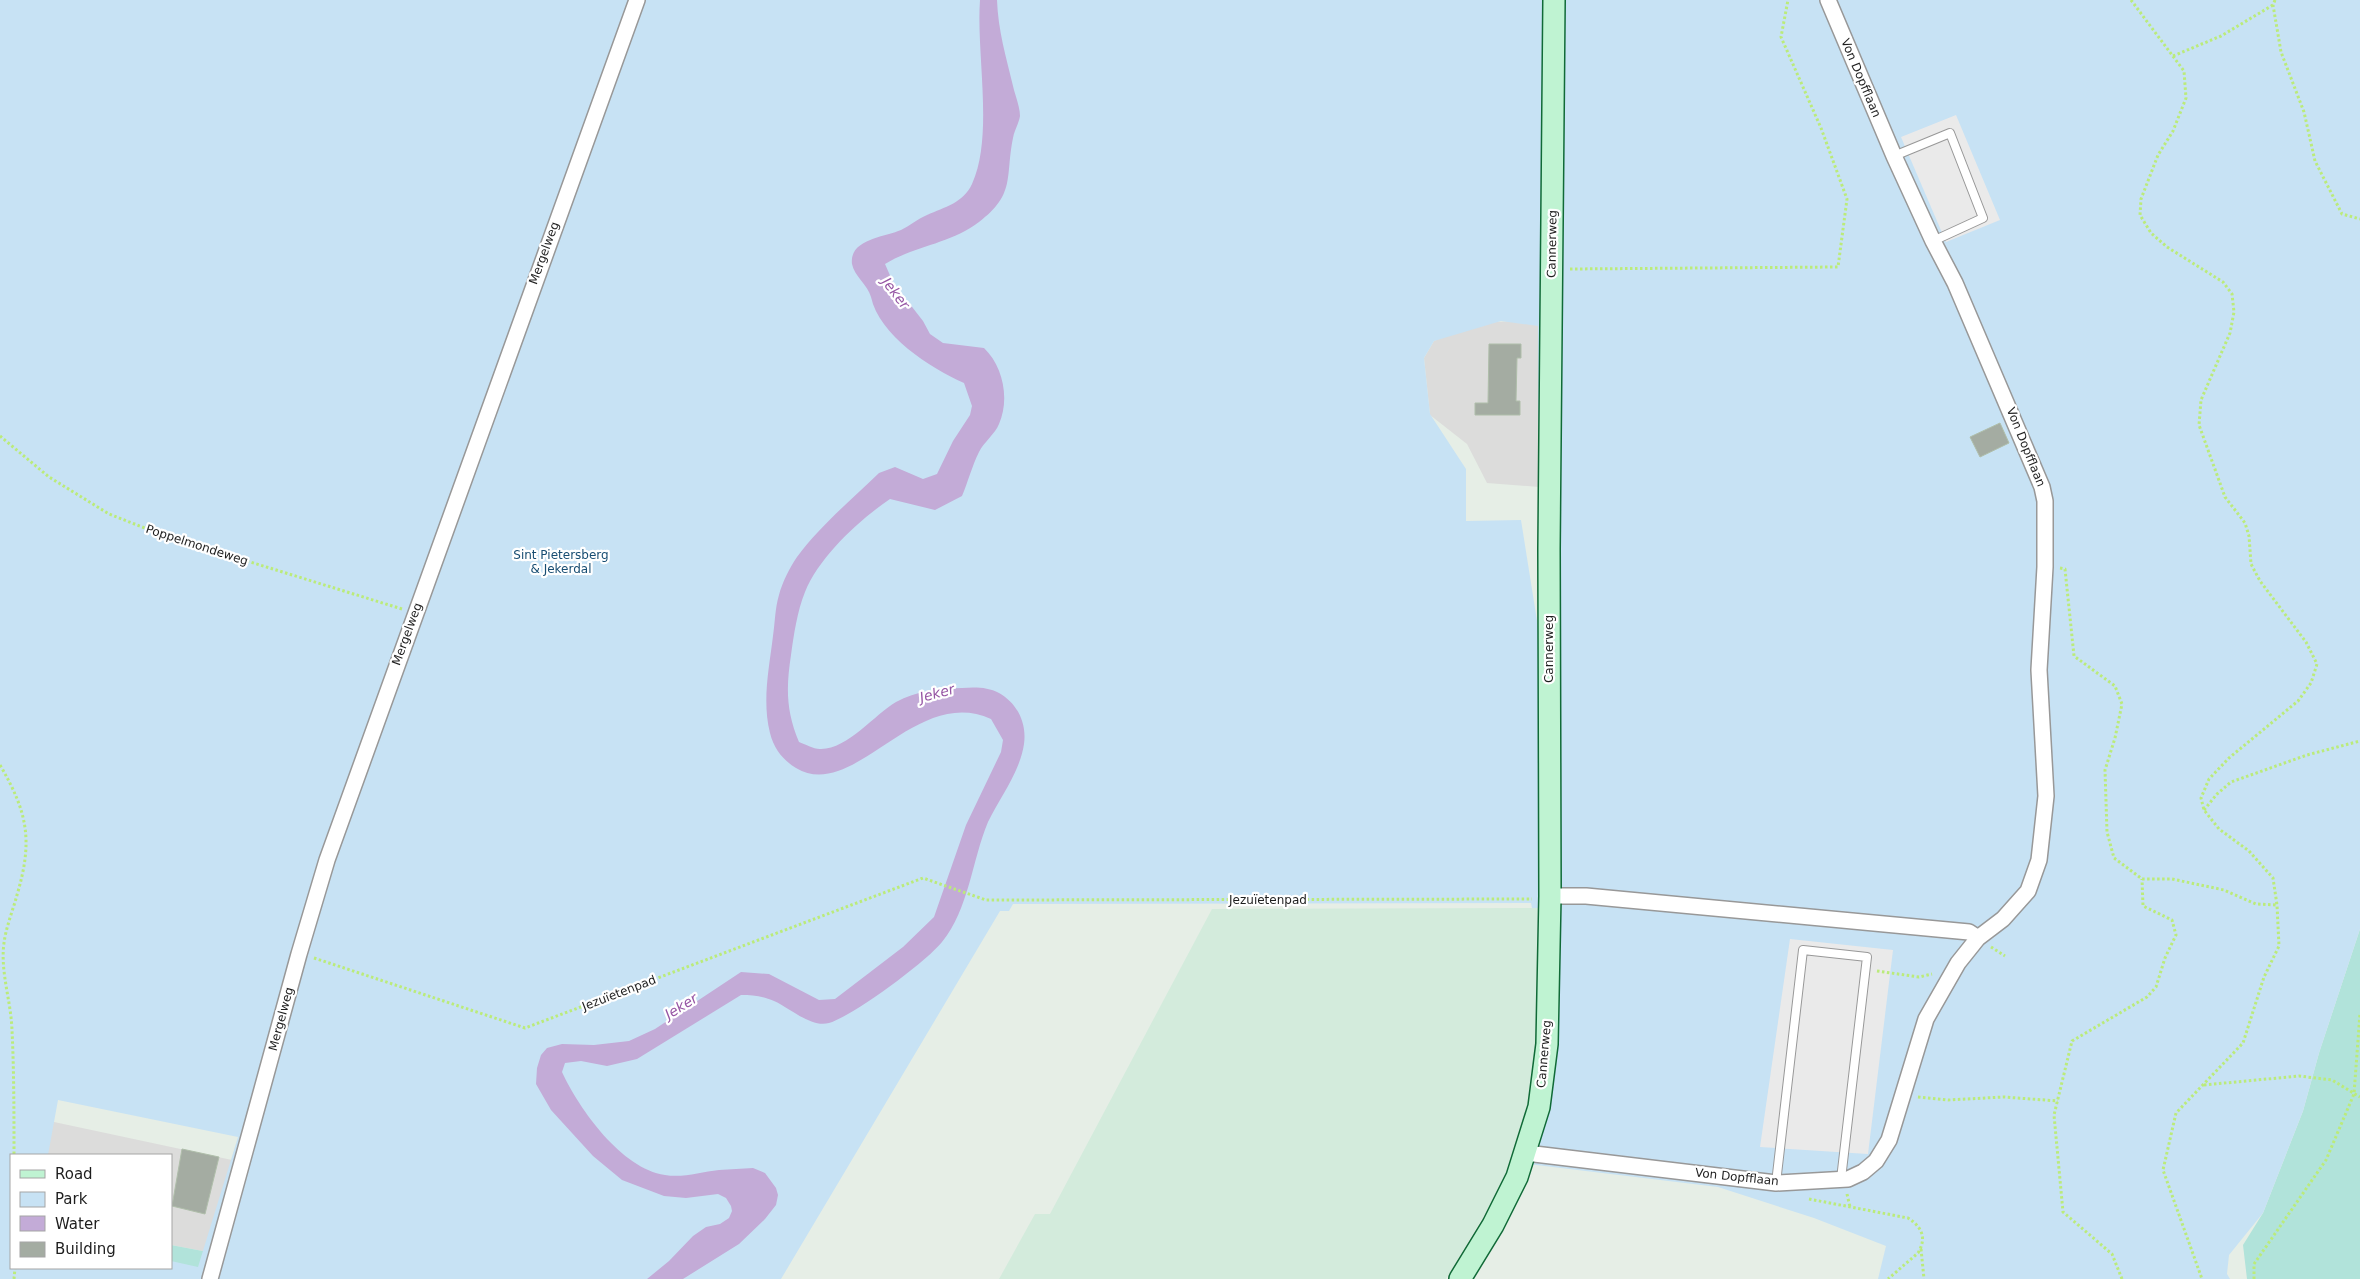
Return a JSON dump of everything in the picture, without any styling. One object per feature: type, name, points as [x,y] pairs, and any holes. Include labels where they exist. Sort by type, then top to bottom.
[{"type":"main road","name":"Cannerweg","points":[[1460,1279],[1508,1196],[1526,1153],[1539,1107],[1544,1076],[1548,1026],[1550,896],[1549,539],[1554,0]]},
{"type":"street","name":"Mergelweg","points":[[210,1279],[299,954],[328,860],[415,613],[637,0]]},
{"type":"street","name":"Von Dopfflaan","points":[[1526,1153],[1776,1182],[1848,1179],[1863,1172],[1876,1161],[1889,1140],[1926,1019],[1950,975],[1978,938],[2003,919],[2028,890],[2040,852],[2046,796],[2039,670],[2045,568],[2045,501],[2039,474],[1956,282],[1933,241],[1894,156],[1828,0]]},
{"type":"street","points":[[1550,896],[1586,896],[1969,932],[1978,938]]},
{"type":"lane","points":[[1894,156],[1950,133],[1983,218],[1933,241]]},
{"type":"lane","points":[[1776,1182],[1803,950],[1867,956],[1841,1179]]},
{"type":"path","points":[[1551,270],[1838,267],[1847,199],[1821,128],[1781,37],[1788,0]]},
{"type":"path","points":[[2131,0],[2184,71],[2186,98],[2172,131],[2158,155],[2141,199],[2140,216],[2151,233],[2167,247],[2223,282],[2232,294],[2234,312],[2230,332],[2201,400],[2199,425],[2225,497],[2245,523],[2249,536],[2251,564],[2260,581],[2306,642],[2317,664],[2311,683],[2298,701],[2229,758],[2209,779],[2201,798],[2204,810],[2219,829],[2249,851],[2273,878],[2277,904],[2278,946],[2264,977],[2243,1043],[2176,1113],[2163,1170],[2202,1279]]},
{"type":"path","points":[[2275,0],[2273,5],[2281,52],[2304,112],[2315,161],[2342,214],[2360,219]]},
{"type":"path","points":[[2174,56],[2221,36],[2273,5]]},
{"type":"path","name":"Poppelmondeweg","points":[[0,436],[49,477],[109,514],[160,534],[415,613]]},
{"type":"path","points":[[2045,568],[2064,569],[2074,656],[2114,686],[2122,704],[2115,738],[2105,770],[2107,832],[2114,858],[2142,879],[2172,879],[2224,890],[2256,904],[2277,904]]},
{"type":"path","points":[[2204,810],[2217,794],[2231,782],[2307,755],[2360,741]]},
{"type":"path","points":[[0,765],[13,788],[25,819],[26,834],[26,849],[21,883],[4,943],[4,969],[12,1028],[14,1154]]},
{"type":"path","name":"Jezuïetenpad","points":[[299,954],[524,1028],[923,878],[986,900],[1534,900],[1550,896]]},
{"type":"path","points":[[2122,1279],[2112,1254],[2063,1212],[2054,1115],[2072,1041],[2147,997],[2156,987],[2165,958],[2176,935],[2172,920],[2142,906],[2142,879]]},
{"type":"path","points":[[1892,973],[1919,977]]},
{"type":"path","points":[[2254,1279],[2254,1264],[2326,1160],[2354,1094],[2360,1013]]},
{"type":"path","points":[[2202,1085],[2299,1076],[2332,1080],[2360,1097]]},
{"type":"path","points":[[1903,1096],[1948,1100],[2004,1097],[2058,1101]]},
{"type":"path","points":[[1851,1207],[1908,1218],[1918,1225],[1922,1232],[1921,1248],[1924,1279]]},
{"type":"path","points":[[1888,1279],[1918,1253],[1921,1248]]},
{"type":"shaded area","points":[[1956,115],[2000,220],[1946,242],[1901,137]]},
{"type":"shaded area","points":[[1539,320],[1539,487],[1487,483],[1467,444],[1430,415],[1424,358],[1434,341],[1474,323]]},
{"type":"shaded area","points":[[2360,929],[2360,1279],[2247,1279],[2243,1245],[2263,1213],[2303,1111],[2319,1053]]},
{"type":"shaded area","points":[[1790,939],[1893,950],[1868,1154],[1760,1147]]},
{"type":"shaded area","points":[[26,1116],[232,1160],[208,1252],[172,1245],[172,1154],[27,1154]]},
{"type":"shaded area","points":[[172,1245],[208,1252],[201,1279],[27,1279],[172,1269]]},
{"type":"green space","name":"Sint Pietersberg & Jekerdal","points":[[0,0],[2360,0],[2360,929],[2319,1053],[2303,1111],[2263,1213],[2229,1255],[2227,1274],[2230,1279],[1878,1279],[1886,1246],[1814,1218],[1718,1187],[1512,1162],[1526,1115],[1536,1060],[1538,908],[1532,908],[1531,903],[1013,904],[1009,911],[1000,911],[781,1279],[0,1279]],"holes":[[[1501,321],[1538,326],[1538,627],[1521,520],[1466,521],[1466,469],[1430,414],[1424,358],[1434,341]]]},
{"type":"green space","points":[[1538,908],[1536,1060],[1526,1115],[1510,1166],[1492,1202],[1446,1279],[999,1279],[1035,1214],[1050,1214],[1212,909]]},
{"type":"water","name":"Jeker","points":[[980,0],[997,0],[1003,43],[1020,112],[1013,138],[1007,184],[1004,193],[999,203],[991,212],[968,229],[885,264],[899,296],[909,303],[930,334],[943,343],[984,348],[991,355],[1003,383],[1004,404],[1002,414],[997,428],[979,452],[962,496],[935,510],[890,499],[853,528],[820,566],[805,592],[798,615],[789,667],[788,699],[789,710],[799,742],[820,749],[840,744],[896,702],[912,695],[945,689],[986,689],[999,693],[1016,708],[1022,721],[1025,736],[1022,754],[1014,774],[988,822],[964,900],[951,929],[934,951],[871,1000],[840,1018],[822,1024],[808,1020],[770,999],[741,995],[637,1059],[607,1066],[581,1061],[565,1063],[562,1072],[579,1103],[604,1135],[633,1162],[649,1170],[672,1176],[753,1168],[765,1173],[776,1188],[778,1195],[776,1205],[765,1219],[739,1244],[683,1279],[647,1279],[669,1261],[693,1236],[706,1227],[720,1224],[729,1218],[732,1211],[731,1206],[726,1198],[718,1194],[686,1198],[664,1196],[622,1180],[593,1156],[551,1110],[536,1084],[537,1068],[541,1055],[547,1048],[562,1044],[594,1045],[629,1041],[655,1029],[741,972],[769,974],[819,1000],[835,999],[903,947],[934,917],[966,825],[1001,752],[1003,740],[991,719],[963,712],[937,717],[911,728],[863,759],[840,770],[818,775],[796,768],[780,754],[770,733],[766,697],[780,590],[797,557],[826,524],[879,473],[895,467],[923,479],[937,474],[953,441],[970,415],[972,406],[964,383],[936,369],[895,337],[876,311],[867,288],[855,273],[852,264],[856,249],[862,244],[901,230],[923,217],[953,204],[964,196],[972,184],[982,143],[983,94],[979,21]]},
{"type":"building","points":[[1489,344],[1521,344],[1521,358],[1517,358],[1516,401],[1520,401],[1520,415],[1475,415],[1475,403],[1488,403]]},
{"type":"building","points":[[2000,423],[2009,443],[1980,457],[1970,437]]},
{"type":"building","points":[[182,1149],[219,1157],[205,1214],[172,1206]]}]
